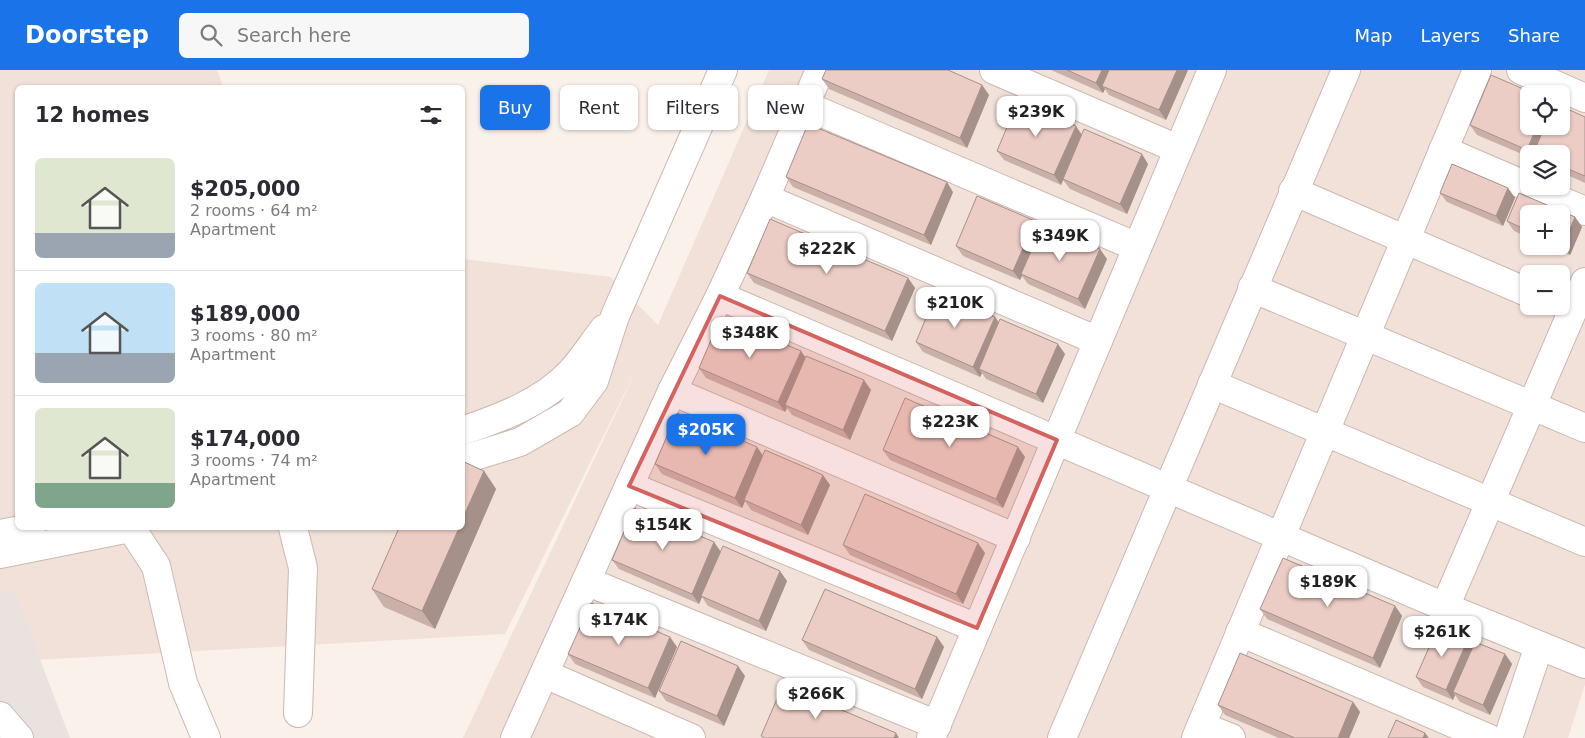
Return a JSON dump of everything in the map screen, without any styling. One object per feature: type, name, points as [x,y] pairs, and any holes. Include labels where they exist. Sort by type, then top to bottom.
[{"type":"street","points":[[465,459],[520,442],[570,413],[594,381],[614,316],[723,70]]},
{"type":"street","points":[[813,85],[820,70]]},
{"type":"street","points":[[994,70],[1178,150]]},
{"type":"street","points":[[586,581],[934,732],[1212,70]]},
{"type":"street","points":[[1062,738],[1346,70]]},
{"type":"street","points":[[1231,738],[1198,732],[1477,70]]},
{"type":"street","points":[[1521,70],[1585,98]]},
{"type":"street","points":[[823,113],[1137,247]]},
{"type":"street","points":[[515,738],[672,391],[720,296],[765,198],[794,130]]},
{"type":"street","points":[[1443,150],[1585,212]]},
{"type":"street","points":[[1293,191],[1520,289]]},
{"type":"street","points":[[765,198],[1098,340]]},
{"type":"street","points":[[1445,607],[1585,282]]},
{"type":"street","points":[[1252,288],[1585,428]]},
{"type":"street","points":[[720,296],[1445,607],[1585,664]]},
{"type":"street","points":[[465,430],[499,419],[538,398],[570,373],[614,316]]},
{"type":"street","points":[[1212,384],[1585,542]]},
{"type":"street","points":[[672,391],[1016,538]]},
{"type":"street","points":[[629,486],[978,628]]},
{"type":"street","points":[[0,534],[21,530]]},
{"type":"street","points":[[0,554],[121,530]]},
{"type":"street","points":[[132,530],[156,566],[183,683],[206,738]]},
{"type":"street","points":[[294,530],[303,568],[298,713]]},
{"type":"street","points":[[1240,632],[1488,738]]},
{"type":"street","points":[[1508,738],[1539,646]]},
{"type":"street","points":[[544,674],[691,738]]},
{"type":"street","points":[[0,716],[19,738]]},
{"type":"highlighted area","points":[[720,296],[1057,440],[977,628],[629,486]]},
{"type":"shaded area","points":[[0,70],[217,70],[222,85],[15,85],[15,530],[465,530],[465,259],[611,277],[658,325],[748,118],[748,130],[823,130],[823,85],[762,85],[769,70],[1585,70],[1585,684],[1568,738],[463,738],[640,362],[505,634],[0,662]]},
{"type":"shaded area","points":[[13,589],[70,738],[0,738],[0,594]]},
{"type":"building","points":[[826,70],[948,70],[982,85],[960,138],[822,79]]},
{"type":"building","points":[[1067,70],[1102,70],[1096,83]]},
{"type":"building","points":[[1109,70],[1177,70],[1159,110],[1102,86]]},
{"type":"building","points":[[1491,75],[1520,88],[1520,135],[1533,135],[1529,145],[1520,145],[1520,147],[1470,125]]},
{"type":"building","points":[[1018,101],[1076,126],[1054,175],[997,151]]},
{"type":"building","points":[[1570,110],[1585,117],[1585,176],[1570,170],[1570,145],[1537,145],[1541,135],[1570,135]]},
{"type":"building","points":[[1084,129],[1142,154],[1120,204],[1063,179]]},
{"type":"building","points":[[806,130],[822,130],[947,182],[924,235],[786,177]]},
{"type":"building","points":[[1452,164],[1508,188],[1496,216],[1440,193]]},
{"type":"building","points":[[1519,193],[1547,205],[1520,205],[1520,227],[1507,221]]},
{"type":"building","points":[[977,196],[1035,221],[1013,271],[956,246]]},
{"type":"building","points":[[1570,215],[1575,217],[1570,229]]},
{"type":"building","points":[[770,219],[908,278],[885,331],[747,273]]},
{"type":"building","points":[[1043,224],[1100,249],[1078,299],[1021,274]]},
{"type":"building","points":[[937,292],[995,317],[973,367],[916,342]]},
{"type":"building","points":[[721,317],[801,351],[778,402],[699,368]]},
{"type":"building","points":[[1000,319],[1058,344],[1036,394],[979,369]]},
{"type":"building","points":[[806,356],[864,380],[843,430],[785,405]]},
{"type":"building","points":[[905,398],[1018,447],[996,499],[883,450]]},
{"type":"building","points":[[677,413],[757,447],[735,498],[655,464]]},
{"type":"building","points":[[765,450],[823,475],[801,525],[744,500]]},
{"type":"building","points":[[465,462],[484,471],[465,513]]},
{"type":"building","points":[[865,494],[978,543],[956,594],[843,545]]},
{"type":"building","points":[[634,508],[714,542],[692,594],[612,560]]},
{"type":"building","points":[[398,530],[458,530],[422,611],[372,589]]},
{"type":"building","points":[[723,546],[780,571],[759,621],[701,596]]},
{"type":"building","points":[[1283,558],[1395,606],[1373,658],[1260,609]]},
{"type":"building","points":[[825,589],[937,637],[915,689],[802,640]]},
{"type":"building","points":[[591,603],[670,637],[648,688],[568,654]]},
{"type":"building","points":[[1438,627],[1468,639],[1446,690],[1416,677]]},
{"type":"building","points":[[681,641],[738,666],[717,716],[659,691]]},
{"type":"building","points":[[1475,642],[1505,654],[1483,705],[1453,692]]},
{"type":"building","points":[[1240,653],[1353,702],[1338,738],[1295,738],[1218,705]]},
{"type":"building","points":[[783,685],[896,733],[894,738],[765,738],[761,736]]},
{"type":"building","points":[[1396,720],[1425,733],[1423,738],[1388,738]]}]
